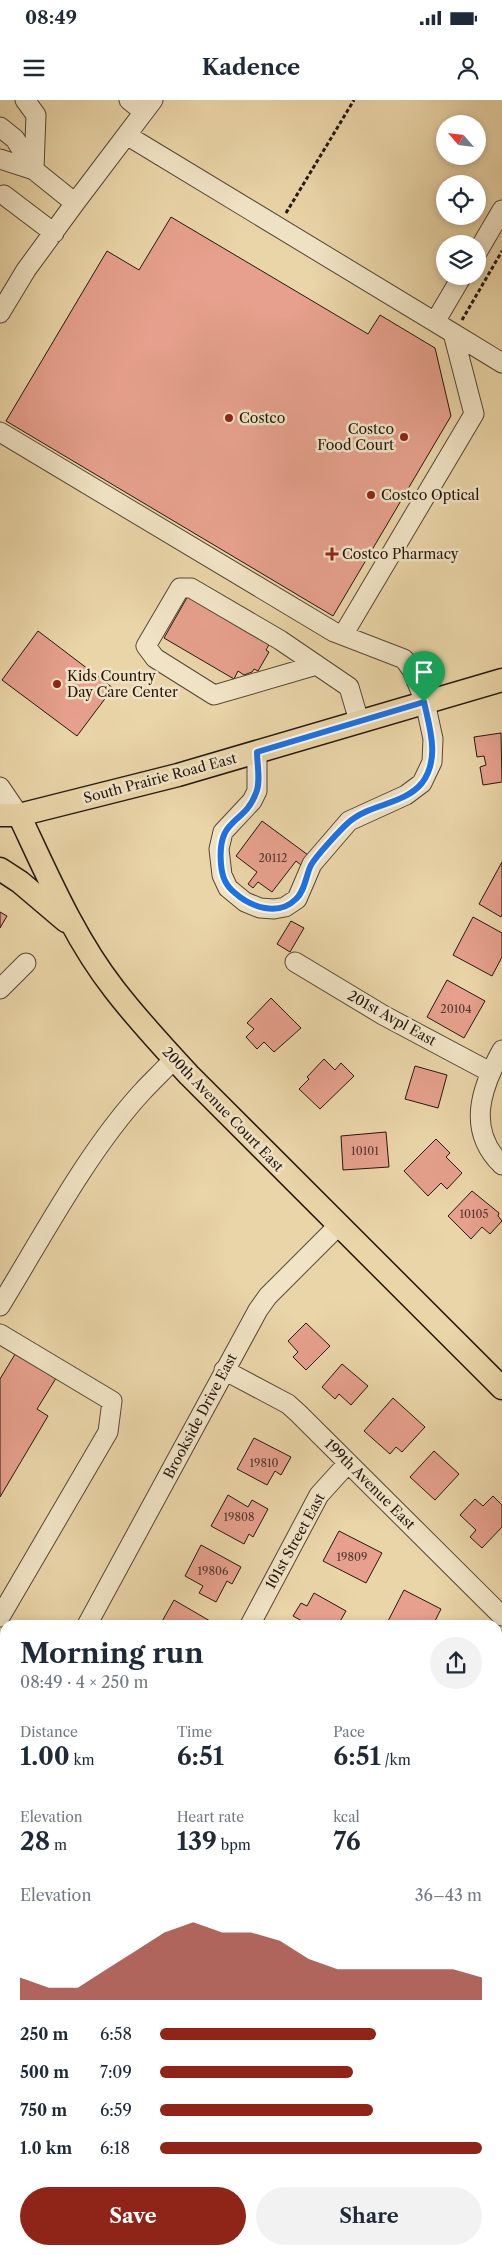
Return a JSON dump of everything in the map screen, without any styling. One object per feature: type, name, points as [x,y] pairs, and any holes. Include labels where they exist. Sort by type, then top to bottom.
[{"type":"main road","name":"South Prairie Road East","points":[[0,828],[9,815],[178,776],[502,680]]},
{"type":"main road","name":"200th Avenue Court East","points":[[9,815],[113,988],[174,1059],[502,1388]]},
{"type":"main road","points":[[0,869],[20,882],[78,932]]},
{"type":"street","points":[[25,100],[36,115],[34,170]]},
{"type":"street","points":[[0,314],[26,270],[149,106],[129,100]]},
{"type":"street","points":[[0,126],[15,139],[34,170],[75,203]]},
{"type":"street","points":[[128,136],[502,363]]},
{"type":"street","points":[[0,159],[34,170]]},
{"type":"street","points":[[4,195],[54,233]]},
{"type":"street","points":[[486,237],[502,210]]},
{"type":"street","points":[[343,635],[474,414],[445,328],[459,285]]},
{"type":"street","points":[[0,432],[334,632],[404,659],[412,670],[424,702],[433,739],[432,762],[422,783],[406,795],[350,820],[312,864],[297,899],[284,907],[274,909],[260,908],[245,902],[228,888],[222,875],[220,849],[223,832],[252,801],[257,791],[257,752]]},
{"type":"street","points":[[317,665],[214,695],[155,658],[146,646],[180,588],[191,588],[280,640],[317,665],[349,687],[359,722]]},
{"type":"street","name":"200th Avenue Court East","points":[[0,787],[9,815]]},
{"type":"street","name":"201st Avpl East","points":[[295,962],[383,1015],[490,1072]]},
{"type":"street","points":[[0,989],[26,963]]},
{"type":"street","points":[[502,1050],[483,1090],[480,1111],[482,1128],[489,1147],[502,1165]]},
{"type":"street","points":[[0,1306],[75,1184],[116,1124],[142,1092],[174,1059]]},
{"type":"street","name":"Brookside Drive East","points":[[90,1620],[248,1326],[268,1296],[339,1225]]},
{"type":"street","points":[[0,1334],[112,1401],[108,1432],[0,1617]]},
{"type":"street","name":"199th Avenue East","points":[[224,1370],[288,1404],[502,1616]]},
{"type":"street","name":"101st Street East","points":[[253,1620],[319,1495],[348,1463]]},
{"type":"path","points":[[278,227],[354,100]]},
{"type":"path","points":[[445,328],[461,321],[502,250]]},
{"type":"building","name":"Costco","points":[[171,217],[368,334],[380,315],[435,348],[451,416],[333,616],[6,421],[107,251],[139,270]]},
{"type":"building","points":[[189,594],[271,641],[266,650],[269,652],[258,671],[254,669],[252,672],[244,675],[238,671],[234,679],[164,638]]},
{"type":"building","name":"Kids Country Day Care Center","points":[[38,631],[113,688],[77,736],[2,680]]},
{"type":"building","points":[[501,733],[502,782],[483,785],[480,767],[486,765],[484,756],[477,757],[474,737]]},
{"type":"building","points":[[262,821],[308,855],[301,865],[296,861],[272,892],[258,882],[253,888],[248,884],[257,872],[236,856]]},
{"type":"building","points":[[502,862],[502,915],[501,917],[479,904]]},
{"type":"building","points":[[0,912],[7,916],[0,928]]},
{"type":"building","points":[[473,917],[502,933],[502,957],[492,976],[453,955]]},
{"type":"building","points":[[291,921],[304,928],[290,952],[277,944]]},
{"type":"building","points":[[447,980],[485,1001],[464,1038],[427,1017]]},
{"type":"building","points":[[271,998],[301,1028],[274,1052],[264,1042],[257,1049],[246,1037],[254,1029],[247,1023]]},
{"type":"building","points":[[324,1059],[335,1070],[341,1063],[354,1076],[320,1109],[299,1089],[309,1079],[307,1077]]},
{"type":"building","points":[[415,1066],[447,1075],[438,1108],[405,1099]]},
{"type":"building","points":[[386,1132],[389,1167],[343,1170],[341,1136]]},
{"type":"building","points":[[436,1139],[450,1153],[446,1157],[462,1173],[447,1189],[441,1183],[428,1196],[404,1171]]},
{"type":"building","points":[[472,1191],[499,1213],[498,1216],[502,1221],[490,1234],[482,1227],[471,1239],[448,1216]]},
{"type":"building","points":[[306,1323],[330,1346],[306,1370],[293,1357],[298,1352],[288,1341]]},
{"type":"building","points":[[17,1351],[58,1375],[37,1409],[48,1416],[0,1497],[0,1379]]},
{"type":"building","points":[[342,1364],[368,1386],[351,1405],[339,1394],[335,1399],[322,1387]]},
{"type":"building","points":[[393,1398],[425,1427],[402,1452],[396,1447],[390,1454],[364,1431]]},
{"type":"building","points":[[254,1438],[291,1457],[281,1475],[275,1471],[267,1485],[237,1469]]},
{"type":"building","points":[[434,1451],[459,1474],[435,1500],[410,1477]]},
{"type":"building","points":[[228,1495],[248,1507],[252,1500],[268,1509],[253,1537],[249,1534],[244,1544],[211,1526]]},
{"type":"building","points":[[493,1496],[502,1505],[502,1527],[482,1548],[470,1537],[476,1530],[460,1515],[475,1499],[483,1506]]},
{"type":"building","points":[[339,1531],[382,1553],[366,1583],[323,1561]]},
{"type":"building","points":[[201,1545],[241,1567],[232,1584],[227,1581],[216,1602],[199,1593],[203,1586],[185,1576]]},
{"type":"building","points":[[404,1590],[441,1609],[436,1620],[389,1620]]},
{"type":"building","points":[[314,1593],[346,1611],[341,1620],[300,1620],[293,1616],[301,1603],[307,1606]]},
{"type":"building","points":[[174,1600],[208,1620],[163,1620]]},
{"type":"place","name":"Costco","points":[[229,418]]},
{"type":"place","name":"Costco Food Court","points":[[404,437]]},
{"type":"place","name":"Costco Optical","points":[[371,495]]},
{"type":"place","name":"Costco Pharmacy","points":[[332,554]]},
{"type":"place","name":"Kids Country Day Care Center","points":[[57,684]]},
{"type":"route","points":[[424,702],[433,739],[432,762],[422,783],[406,795],[350,820],[312,864],[297,899],[284,907],[274,909],[260,908],[245,902],[228,888],[222,875],[220,849],[223,832],[252,801],[257,791],[257,752],[424,702]]}]
